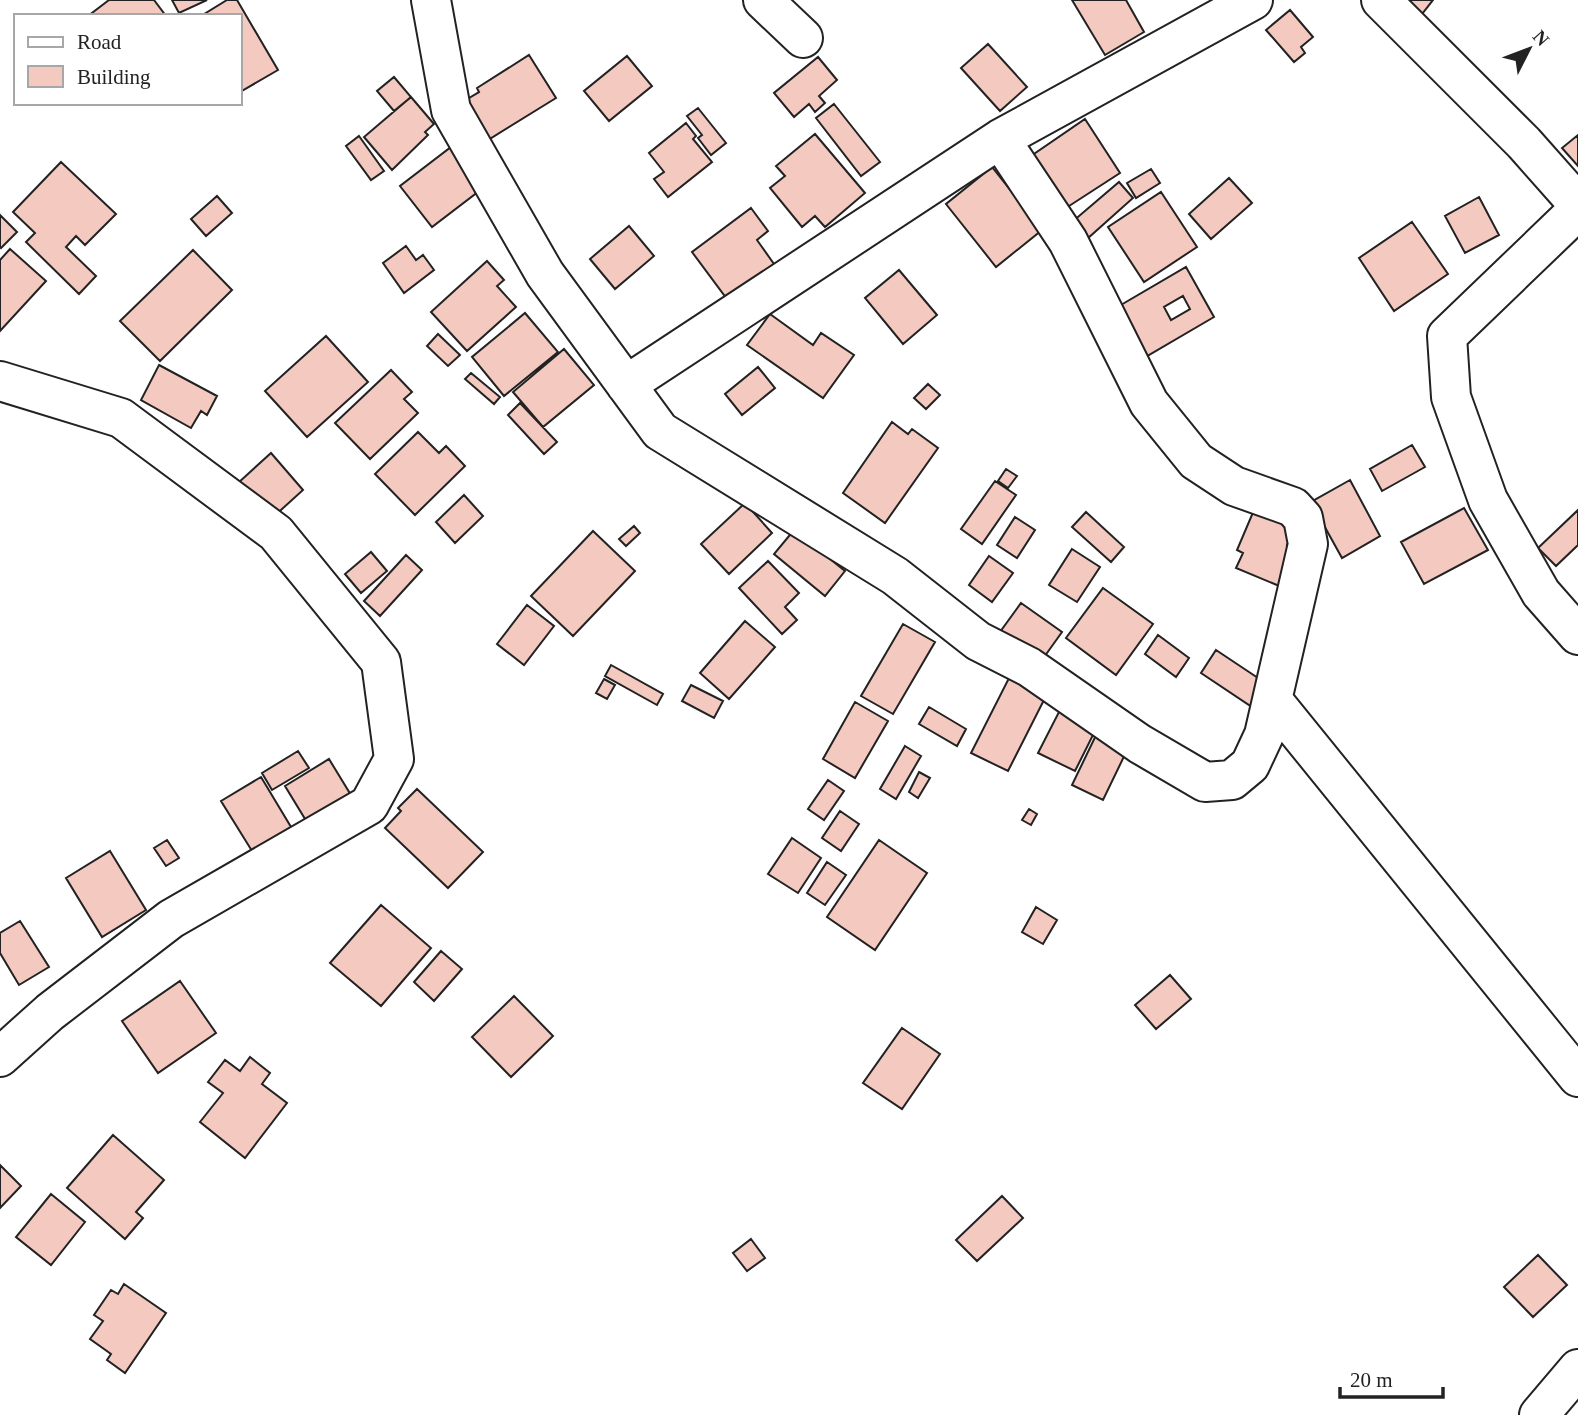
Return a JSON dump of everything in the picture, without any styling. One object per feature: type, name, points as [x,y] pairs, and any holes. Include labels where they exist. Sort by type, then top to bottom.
[{"type":"street","points":[[431,0],[451,110],[545,274],[660,431],[895,576],[978,641],[1029,667],[1140,744],[1205,782],[1231,780],[1250,765],[1264,736],[1274,702],[1308,544],[1303,518],[1293,507],[1234,486],[1196,461],[1157,413],[1068,241],[1000,139]]},
{"type":"street","points":[[763,0],[803,38]]},
{"type":"street","points":[[626,385],[1000,139],[1252,0]]},
{"type":"street","points":[[1381,0],[1524,144],[1578,204]]},
{"type":"street","points":[[1578,209],[1447,336],[1451,397],[1488,500],[1541,593],[1578,635]]},
{"type":"street","points":[[0,381],[121,418],[276,533],[381,662],[394,759],[369,805],[171,919],[50,1012],[0,1057]]},
{"type":"street","points":[[1274,702],[1578,1077]]},
{"type":"street","points":[[1539,1415],[1578,1369]]},
{"type":"building","points":[[109,0],[154,0],[164,14],[91,14]]},
{"type":"building","points":[[172,0],[207,0],[179,13]]},
{"type":"building","points":[[227,0],[237,0],[278,70],[242,91],[242,14],[204,14]]},
{"type":"building","points":[[1072,0],[1126,0],[1144,32],[1105,55]]},
{"type":"building","points":[[1405,0],[1433,0],[1422,14]]},
{"type":"building","points":[[1290,10],[1313,37],[1301,47],[1305,53],[1294,62],[1266,30]]},
{"type":"building","points":[[988,44],[1027,87],[1000,111],[961,68]]},
{"type":"building","points":[[529,55],[556,98],[488,140],[464,101],[479,92],[477,88]]},
{"type":"building","points":[[627,56],[652,86],[609,121],[584,91]]},
{"type":"building","points":[[818,57],[837,80],[819,96],[825,103],[815,112],[809,104],[794,117],[774,93]]},
{"type":"building","points":[[394,77],[411,97],[394,111],[377,91]]},
{"type":"building","points":[[411,97],[434,124],[425,132],[428,135],[392,170],[364,137]]},
{"type":"building","points":[[834,104],[880,162],[861,176],[816,118]]},
{"type":"building","points":[[698,108],[726,143],[711,155],[698,138],[702,135],[687,116]]},
{"type":"building","points":[[1085,119],[1120,173],[1066,208],[1031,156]]},
{"type":"building","points":[[686,123],[696,136],[693,139],[712,162],[668,197],[654,179],[664,172],[649,153]]},
{"type":"building","points":[[815,134],[865,193],[825,227],[815,216],[802,227],[770,188],[785,176],[776,166]]},
{"type":"building","points":[[1578,135],[1578,166],[1562,148]]},
{"type":"building","points":[[359,136],[384,171],[371,180],[346,146]]},
{"type":"building","points":[[451,147],[483,188],[432,227],[400,186]]},
{"type":"building","points":[[61,162],[116,214],[85,245],[76,236],[66,247],[96,276],[79,294],[26,242],[35,233],[13,212]]},
{"type":"building","points":[[992,167],[1042,230],[996,267],[946,204]]},
{"type":"building","points":[[1151,169],[1160,183],[1136,198],[1127,183]]},
{"type":"building","points":[[1229,178],[1252,203],[1211,239],[1189,214]]},
{"type":"building","points":[[1119,182],[1133,198],[1087,239],[1072,222]]},
{"type":"building","points":[[1161,192],[1197,247],[1144,282],[1108,227]]},
{"type":"building","points":[[217,196],[232,213],[206,236],[191,219]]},
{"type":"building","points":[[1479,197],[1499,235],[1465,253],[1445,216]]},
{"type":"building","points":[[751,208],[768,231],[757,240],[774,264],[727,299],[692,252]]},
{"type":"building","points":[[0,215],[17,232],[1,248],[0,247]]},
{"type":"building","points":[[1412,222],[1448,274],[1394,311],[1359,258]]},
{"type":"building","points":[[629,226],[654,256],[615,289],[590,259]]},
{"type":"building","points":[[406,246],[416,260],[423,255],[434,270],[404,293],[383,263]]},
{"type":"building","points":[[10,249],[46,281],[0,331],[0,260]]},
{"type":"building","points":[[193,250],[232,290],[160,361],[120,321]]},
{"type":"building","points":[[487,261],[504,280],[497,286],[516,307],[467,351],[431,312]]},
{"type":"building","points":[[1186,267],[1214,317],[1142,359],[1114,309]],"holes":[[[1183,296],[1190,309],[1171,320],[1164,307]]]},
{"type":"building","points":[[899,270],[937,315],[903,344],[865,298]]},
{"type":"building","points":[[525,313],[558,352],[504,396],[472,357]]},
{"type":"building","points":[[770,314],[813,345],[821,333],[854,355],[823,398],[747,345]]},
{"type":"building","points":[[438,334],[460,355],[448,366],[427,346]]},
{"type":"building","points":[[326,336],[368,382],[307,437],[265,391]]},
{"type":"building","points":[[564,349],[594,385],[543,427],[513,392]]},
{"type":"building","points":[[159,365],[217,396],[207,415],[201,411],[191,428],[141,400]]},
{"type":"building","points":[[758,367],[775,388],[742,415],[725,394]]},
{"type":"building","points":[[391,370],[412,392],[404,399],[418,413],[370,459],[335,423]]},
{"type":"building","points":[[471,373],[500,397],[494,404],[465,379]]},
{"type":"building","points":[[928,384],[940,395],[926,409],[914,398]]},
{"type":"building","points":[[520,403],[557,442],[544,454],[508,415]]},
{"type":"building","points":[[892,422],[908,434],[912,429],[938,448],[885,523],[843,493]]},
{"type":"building","points":[[418,432],[439,453],[446,446],[465,466],[415,515],[375,474]]},
{"type":"building","points":[[1412,445],[1425,467],[1382,491],[1370,469]]},
{"type":"building","points":[[271,453],[303,490],[271,519],[238,483]]},
{"type":"building","points":[[1006,469],[1017,476],[1008,488],[998,481]]},
{"type":"building","points":[[1350,480],[1380,536],[1342,558],[1311,502]]},
{"type":"building","points":[[995,481],[1016,495],[982,544],[961,529]]},
{"type":"building","points":[[464,495],[483,516],[455,543],[436,522]]},
{"type":"building","points":[[745,503],[772,533],[729,574],[701,544]]},
{"type":"building","points":[[1464,508],[1488,550],[1424,584],[1401,542]]},
{"type":"building","points":[[1254,510],[1295,527],[1287,545],[1300,550],[1284,588],[1236,568],[1243,553],[1237,550]]},
{"type":"building","points":[[1578,510],[1578,545],[1556,566],[1538,548]]},
{"type":"building","points":[[1086,512],[1124,547],[1111,562],[1072,527]]},
{"type":"building","points":[[1015,517],[1035,530],[1017,558],[997,545]]},
{"type":"building","points":[[634,526],[640,533],[626,546],[619,539]]},
{"type":"building","points":[[794,530],[845,571],[825,596],[774,554]]},
{"type":"building","points":[[593,531],[635,571],[573,636],[531,596]]},
{"type":"building","points":[[1072,549],[1100,567],[1077,602],[1049,585]]},
{"type":"building","points":[[371,552],[387,571],[361,593],[345,574]]},
{"type":"building","points":[[406,555],[422,570],[380,616],[364,601]]},
{"type":"building","points":[[989,556],[1013,573],[992,602],[969,585]]},
{"type":"building","points":[[768,561],[799,593],[785,607],[797,620],[782,634],[739,588]]},
{"type":"building","points":[[1103,588],[1153,624],[1116,675],[1066,638]]},
{"type":"building","points":[[1021,603],[1062,632],[1042,660],[1000,632]]},
{"type":"building","points":[[527,605],[554,626],[524,665],[497,644]]},
{"type":"building","points":[[745,621],[775,647],[729,699],[700,673]]},
{"type":"building","points":[[903,624],[935,642],[893,714],[861,696]]},
{"type":"building","points":[[1158,635],[1189,658],[1176,677],[1145,654]]},
{"type":"building","points":[[1216,650],[1267,684],[1252,707],[1201,673]]},
{"type":"building","points":[[611,665],[663,694],[657,705],[605,676]]},
{"type":"building","points":[[1009,678],[1046,696],[1008,771],[971,753]]},
{"type":"building","points":[[604,679],[615,685],[607,699],[596,693]]},
{"type":"building","points":[[691,685],[723,701],[714,718],[682,701]]},
{"type":"building","points":[[855,702],[888,721],[855,778],[823,759]]},
{"type":"building","points":[[929,707],[966,729],[957,746],[919,724]]},
{"type":"building","points":[[1061,708],[1097,727],[1075,771],[1038,753]]},
{"type":"building","points":[[1099,729],[1130,744],[1103,800],[1072,785]]},
{"type":"building","points":[[905,746],[921,756],[896,799],[880,789]]},
{"type":"building","points":[[298,751],[309,768],[272,790],[262,773]]},
{"type":"building","points":[[329,759],[357,805],[313,832],[285,786]]},
{"type":"building","points":[[919,772],[930,778],[918,798],[909,792]]},
{"type":"building","points":[[261,777],[291,827],[252,851],[221,801]]},
{"type":"building","points":[[828,780],[844,791],[824,820],[808,809]]},
{"type":"building","points":[[417,789],[483,852],[448,888],[385,828],[401,811],[398,808]]},
{"type":"building","points":[[1029,809],[1037,814],[1031,825],[1022,820]]},
{"type":"building","points":[[840,811],[859,824],[841,851],[822,838]]},
{"type":"building","points":[[792,838],[821,858],[798,893],[768,874]]},
{"type":"building","points":[[167,840],[179,858],[166,866],[154,848]]},
{"type":"building","points":[[879,840],[927,873],[875,950],[827,917]]},
{"type":"building","points":[[110,851],[146,910],[102,937],[66,878]]},
{"type":"building","points":[[827,862],[846,875],[825,905],[807,893]]},
{"type":"building","points":[[381,905],[431,948],[381,1006],[330,963]]},
{"type":"building","points":[[1036,907],[1057,920],[1043,944],[1022,932]]},
{"type":"building","points":[[20,921],[49,967],[19,985],[0,953],[0,933]]},
{"type":"building","points":[[441,951],[462,969],[434,1001],[414,982]]},
{"type":"building","points":[[1170,975],[1191,999],[1156,1029],[1135,1005]]},
{"type":"building","points":[[180,981],[216,1033],[158,1073],[122,1021]]},
{"type":"building","points":[[514,996],[553,1036],[511,1077],[472,1037]]},
{"type":"building","points":[[902,1028],[940,1054],[902,1109],[863,1083]]},
{"type":"building","points":[[250,1057],[270,1073],[262,1084],[287,1103],[245,1158],[200,1122],[223,1093],[208,1082],[225,1060],[240,1071]]},
{"type":"building","points":[[113,1135],[164,1180],[136,1212],[143,1218],[125,1239],[67,1188]]},
{"type":"building","points":[[0,1165],[21,1186],[0,1208]]},
{"type":"building","points":[[51,1194],[85,1222],[51,1265],[16,1237]]},
{"type":"building","points":[[1002,1196],[1023,1218],[977,1261],[956,1240]]},
{"type":"building","points":[[751,1239],[765,1258],[747,1271],[733,1253]]},
{"type":"building","points":[[1538,1255],[1567,1285],[1533,1317],[1504,1287]]},
{"type":"building","points":[[124,1284],[166,1313],[125,1373],[107,1360],[111,1354],[90,1339],[103,1321],[94,1315],[111,1290],[118,1294]]}]
